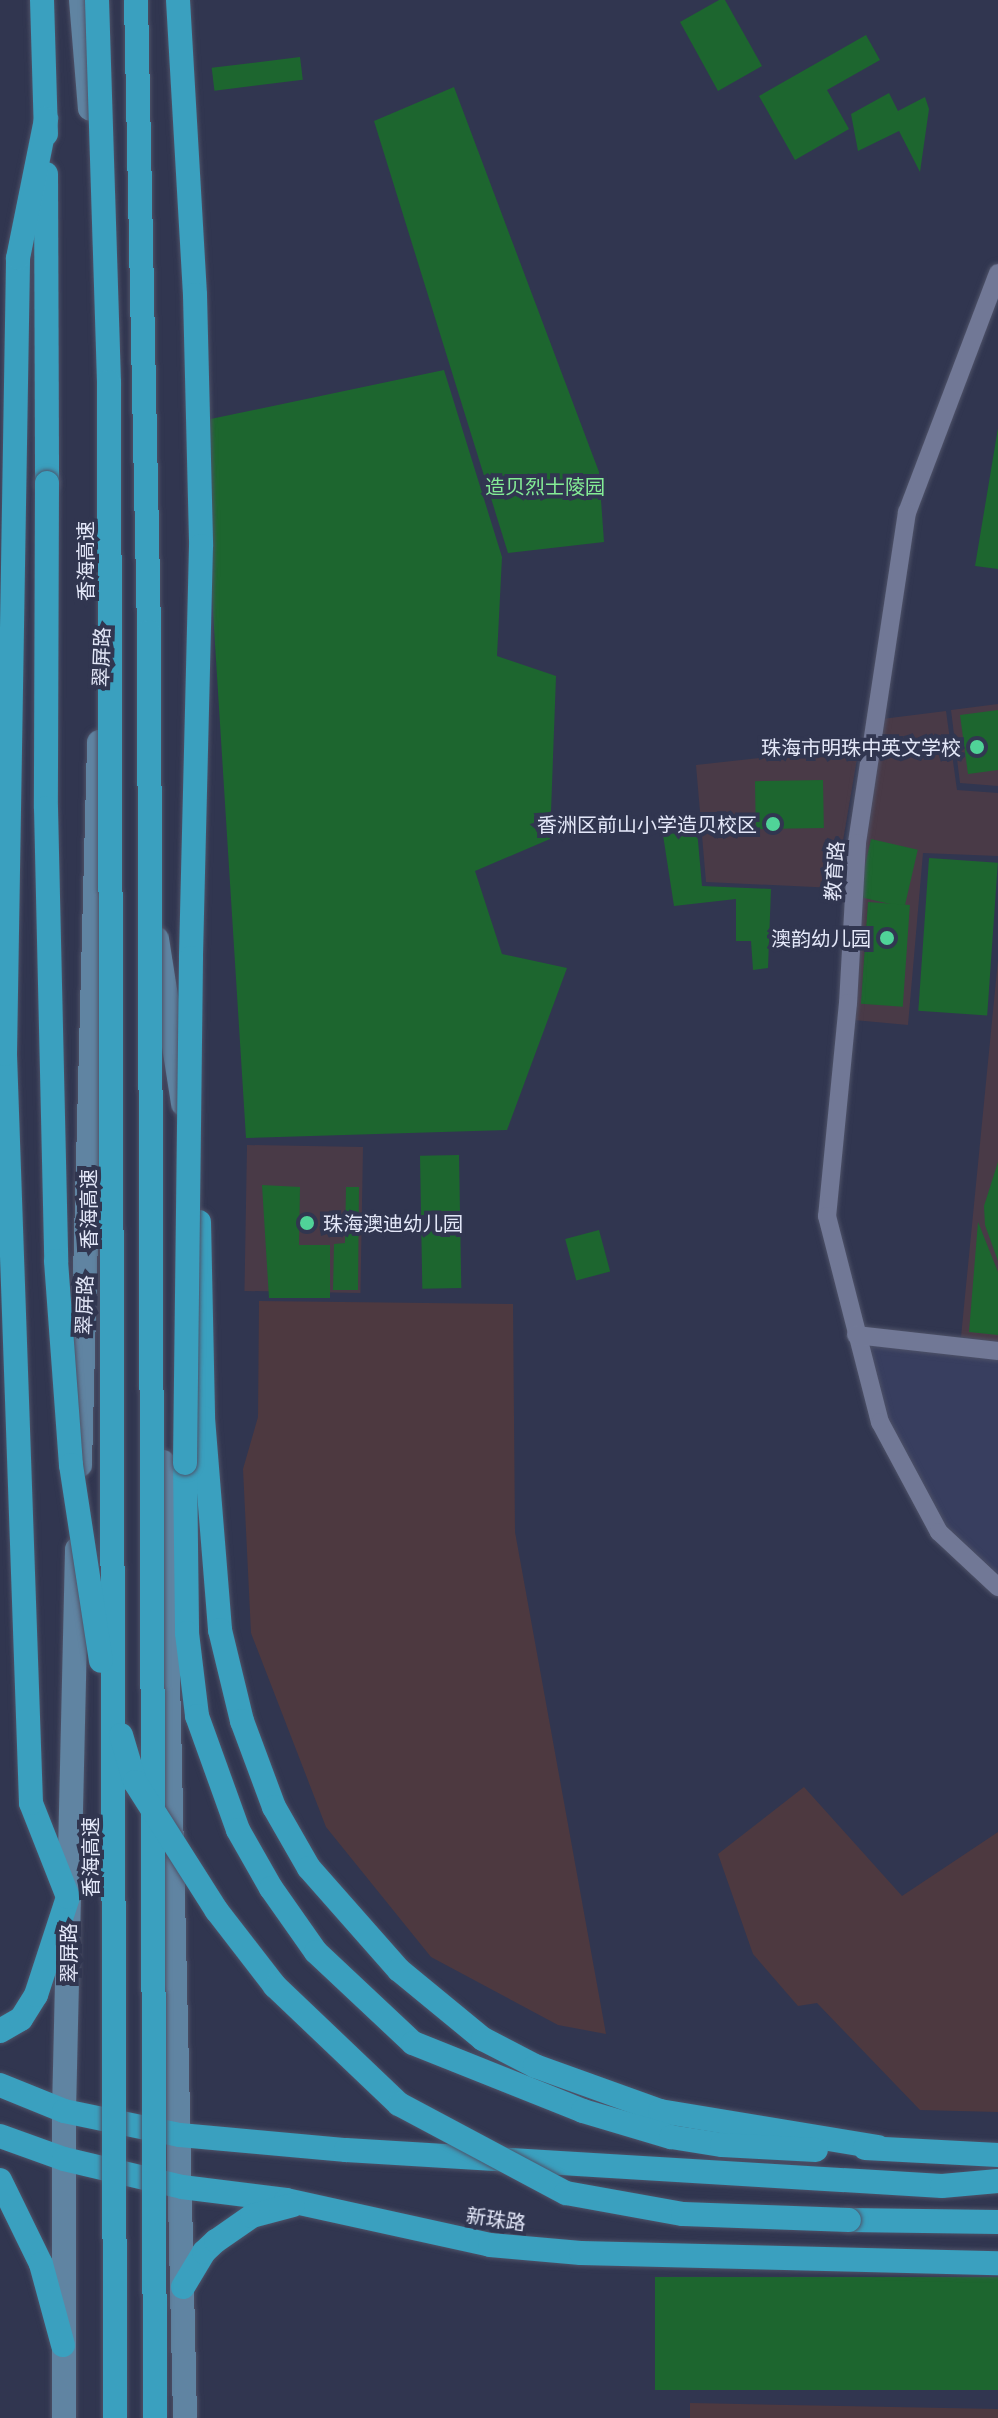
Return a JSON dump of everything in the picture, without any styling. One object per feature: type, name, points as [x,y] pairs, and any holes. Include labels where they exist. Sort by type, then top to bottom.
[{"type":"highway","points":[[42,0],[46,119],[46,808],[56,1261],[71,1465],[103,1674],[135,1782],[217,1911],[275,1986],[399,2104],[566,2193],[623,2206],[683,2214],[998,2222]]},
{"type":"highway","name":"香海高速","points":[[97,0],[109,397],[115,2418]]},
{"type":"highway","points":[[133,0],[149,632],[155,2418]]},
{"type":"highway","points":[[178,0],[195,295],[201,546],[191,943],[185,1463],[187,1633],[197,1716],[238,1830],[271,1888],[316,1952],[413,2043],[583,2111],[671,2137],[722,2145],[823,2151],[878,2147]]},
{"type":"highway","points":[[0,2031],[21,2019],[36,1995],[68,1897],[31,1803],[5,1054],[18,258],[46,119]]},
{"type":"highway","points":[[199,1205],[203,1418],[220,1630],[242,1721],[274,1807],[309,1868],[409,1980],[483,2039],[535,2066],[660,2111],[878,2147],[998,2155]]},
{"type":"highway","points":[[0,2085],[64,2111],[180,2135],[346,2150],[942,2186],[998,2181]]},
{"type":"highway","name":"新珠路","points":[[0,2136],[64,2159],[182,2187],[299,2203],[490,2245],[581,2253],[998,2263]]},
{"type":"highway","points":[[0,2180],[41,2264],[63,2345]]},
{"type":"highway","points":[[183,2287],[204,2252],[216,2241],[252,2216],[299,2203]]},
{"type":"main road","name":"翠屏路","points":[[64,2418],[68,1897],[105,530],[90,108],[81,0]]},
{"type":"main road","points":[[133,0],[151,424],[164,1502],[185,2418]]},
{"type":"main road","points":[[157,939],[199,1205]]},
{"type":"street","name":"教育路","points":[[998,273],[907,512],[857,843],[848,1003],[827,1216],[880,1422],[939,1532],[998,1587]]},
{"type":"street","points":[[856,1335],[998,1351]]},
{"type":"shaded area","name":"珠海市明珠中英文学校","points":[[998,704],[998,786],[960,783],[951,710]]},
{"type":"shaded area","name":"澳韵幼儿园","points":[[946,711],[957,790],[998,793],[998,856],[923,853],[908,1025],[854,1020],[865,843],[882,719]]},
{"type":"shaded area","name":"香洲区前山小学造贝校区","points":[[859,747],[835,888],[706,882],[696,765]]},
{"type":"shaded area","points":[[998,960],[998,1342],[961,1337]]},
{"type":"shaded area","name":"珠海澳迪幼儿园","points":[[247,1145],[363,1147],[360,1293],[244,1291]]},
{"type":"shaded area","points":[[259,1301],[513,1304],[515,1532],[606,2034],[558,2025],[431,1957],[326,1827],[251,1633],[243,1469],[258,1417]]},
{"type":"shaded area","points":[[869,1345],[998,1359],[998,1574],[943,1523],[888,1421]]},
{"type":"shaded area","points":[[804,1787],[902,1896],[998,1832],[998,2112],[920,2110],[817,2003],[798,2006],[753,1954],[718,1854]]},
{"type":"shaded area","points":[[690,2403],[998,2409],[998,2418],[690,2418]]},
{"type":"green space","points":[[719,0],[725,0],[762,66],[718,91],[680,22]]},
{"type":"green space","points":[[866,35],[880,60],[827,90],[849,129],[795,160],[759,96]]},
{"type":"green space","points":[[300,57],[303,80],[214,91],[212,68]]},
{"type":"green space","name":"造贝烈士陵园","points":[[454,87],[599,472],[604,542],[508,553],[374,121]]},
{"type":"green space","points":[[889,93],[898,111],[925,97],[929,109],[920,172],[899,131],[858,151],[851,114]]},
{"type":"green space","points":[[444,370],[502,557],[497,656],[556,676],[550,839],[475,871],[502,954],[567,968],[507,1130],[246,1138],[201,421]]},
{"type":"green space","points":[[998,428],[998,569],[975,566]]},
{"type":"green space","name":"珠海市明珠中英文学校","points":[[998,710],[998,770],[968,774],[960,715]]},
{"type":"green space","points":[[823,780],[824,828],[756,829],[755,781]]},
{"type":"green space","points":[[697,830],[702,886],[771,889],[768,968],[753,970],[751,941],[736,941],[736,899],[674,906],[663,835]]},
{"type":"green space","points":[[871,839],[918,850],[904,907],[858,896]]},
{"type":"green space","points":[[929,858],[998,863],[987,1015],[918,1011]]},
{"type":"green space","points":[[868,902],[910,905],[903,1007],[861,1004]]},
{"type":"green space","points":[[459,1155],[461,1288],[422,1289],[420,1156]]},
{"type":"green space","points":[[998,1162],[998,1261],[985,1225],[984,1206]]},
{"type":"green space","points":[[262,1185],[300,1187],[299,1245],[330,1245],[330,1298],[269,1298]]},
{"type":"green space","points":[[346,1187],[359,1187],[358,1290],[333,1290],[334,1244],[345,1243]]},
{"type":"green space","points":[[978,1222],[998,1272],[998,1335],[969,1332]]},
{"type":"green space","points":[[599,1230],[610,1272],[576,1281],[565,1239]]},
{"type":"green space","points":[[655,2277],[998,2277],[998,2390],[655,2390]]},
{"type":"place","name":"珠海市明珠中英文学校","points":[[977,747]]},
{"type":"place","name":"香洲区前山小学造贝校区","points":[[773,824]]},
{"type":"place","name":"澳韵幼儿园","points":[[887,938]]},
{"type":"place","name":"珠海澳迪幼儿园","points":[[307,1223]]}]
